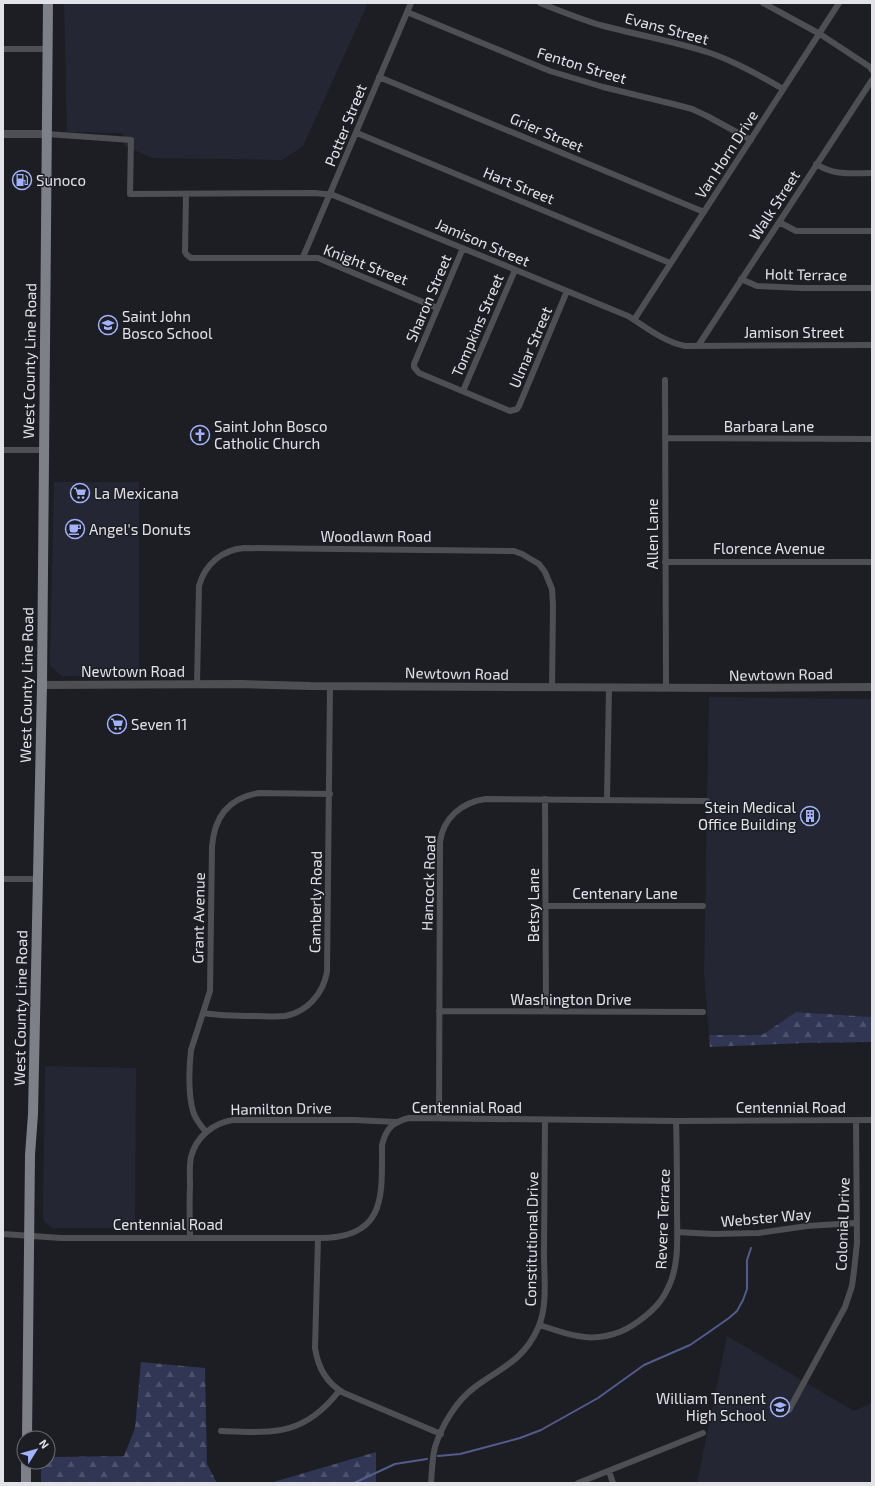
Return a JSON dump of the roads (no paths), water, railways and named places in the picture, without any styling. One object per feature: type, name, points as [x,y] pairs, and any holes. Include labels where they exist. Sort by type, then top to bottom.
[{"type":"main road","name":"West County Line Road","points":[[27,1430],[30,1155],[33,1114],[42,685],[48,3]]},
{"type":"main road","points":[[26,1470],[26,1483]]},
{"type":"street","name":"Potter Street","points":[[303,257],[411,3]]},
{"type":"street","name":"Evans Street","points":[[540,3],[601,25],[711,53],[752,71],[783,89]]},
{"type":"street","points":[[763,3],[820,34],[870,67],[872,70]]},
{"type":"street","name":"Van Horn Drive","points":[[634,320],[839,3]]},
{"type":"street","name":"Fenton Street","points":[[407,12],[550,71],[603,87],[692,110],[707,116],[750,140]]},
{"type":"street","points":[[3,49],[48,49]]},
{"type":"street","name":"Grier Street","points":[[379,77],[704,212]]},
{"type":"street","name":"Walk Street","points":[[698,346],[872,80]]},
{"type":"street","name":"Hart Street","points":[[357,133],[670,263]]},
{"type":"street","points":[[3,134],[47,134]]},
{"type":"street","name":"Jamison Street","points":[[47,134],[130,140],[130,194],[331,194],[634,320],[677,345],[872,345]]},
{"type":"street","points":[[816,164],[834,173],[872,173]]},
{"type":"street","name":"Knight Street","points":[[186,195],[185,252],[187,256],[195,258],[314,257],[325,260],[437,308]]},
{"type":"street","points":[[779,222],[796,230],[872,231]]},
{"type":"street","name":"Sharon Street","points":[[463,248],[414,367],[419,373],[463,391]]},
{"type":"street","name":"Tompkins Street","points":[[463,391],[515,270]]},
{"type":"street","name":"Holt Terrace","points":[[741,279],[757,286],[802,288],[872,288]]},
{"type":"street","name":"Ulmar Street","points":[[463,391],[510,410],[514,410],[519,406],[567,291]]},
{"type":"street","name":"Allen Lane","points":[[665,380],[666,688]]},
{"type":"street","name":"Barbara Lane","points":[[665,438],[872,439]]},
{"type":"street","points":[[3,450],[43,450]]},
{"type":"street","name":"Woodlawn Road","points":[[197,684],[199,586],[205,571],[222,554],[237,548],[413,549],[514,551],[539,564],[545,572],[552,589],[552,688]]},
{"type":"street","name":"Florence Avenue","points":[[665,562],[872,562]]},
{"type":"street","name":"Newtown Road","points":[[42,685],[197,684],[552,688],[872,687]]},
{"type":"street","name":"Camberly Road","points":[[204,1013],[240,1016],[275,1016],[291,1014],[308,1006],[323,986],[327,972],[330,686]]},
{"type":"street","points":[[607,799],[609,688]]},
{"type":"street","name":"Grant Avenue","points":[[206,1132],[192,1110],[190,1092],[191,1050],[210,991],[213,836],[218,819],[228,806],[239,799],[250,795],[259,793],[330,794]]},
{"type":"street","name":"Hancock Road","points":[[439,1118],[440,842],[443,829],[457,810],[476,800],[486,798],[706,801]]},
{"type":"street","name":"Betsy Lane","points":[[545,799],[546,1011]]},
{"type":"street","points":[[3,879],[38,879]]},
{"type":"street","name":"Centenary Lane","points":[[546,906],[703,906]]},
{"type":"street","name":"Washington Drive","points":[[439,1010],[703,1012]]},
{"type":"street","name":"Centennial Road","points":[[3,1234],[61,1238],[339,1237],[356,1232],[371,1219],[377,1210],[382,1192],[382,1145],[387,1131],[396,1122],[410,1118],[676,1121],[872,1120]]},
{"type":"street","name":"Hamilton Drive","points":[[190,1237],[189,1206],[191,1156],[199,1140],[206,1132],[217,1124],[232,1120],[355,1120],[396,1122]]},
{"type":"street","name":"Constitutional Drive","points":[[431,1483],[433,1457],[449,1416],[467,1394],[516,1359],[532,1341],[540,1325],[543,1314],[544,1292],[545,1120]]},
{"type":"street","name":"Colonial Drive","points":[[789,1410],[845,1307],[850,1294],[856,1259],[856,1120]]},
{"type":"street","name":"Revere Terrace","points":[[540,1325],[578,1337],[596,1337],[613,1334],[624,1330],[638,1322],[658,1305],[668,1289],[675,1267],[677,1232],[676,1121]]},
{"type":"street","name":"Webster Way","points":[[677,1232],[713,1234],[759,1233],[807,1226],[856,1223]]},
{"type":"street","points":[[318,1238],[315,1348],[324,1376],[339,1391],[441,1434]]},
{"type":"street","points":[[222,1431],[263,1432],[286,1429],[298,1425],[318,1413],[339,1391]]},
{"type":"street","points":[[578,1483],[703,1433]]},
{"type":"street","points":[[609,1471],[613,1483]]},
{"type":"waterway","points":[[438,1456],[460,1454],[520,1438],[541,1430],[598,1398],[644,1365],[690,1345],[737,1311],[747,1289],[747,1260],[751,1248]]},
{"type":"waterway","points":[[354,1483],[395,1464],[427,1459]]},
{"type":"place","name":"Sunoco","points":[[22,180]]},
{"type":"place","name":"Saint John Bosco School","points":[[108,325]]},
{"type":"place","name":"Saint John Bosco Catholic Church","points":[[200,435]]},
{"type":"place","name":"La Mexicana","points":[[80,493]]},
{"type":"place","name":"Angel's Donuts","points":[[75,529]]},
{"type":"place","name":"Seven 11","points":[[117,724]]},
{"type":"place","name":"Stein Medical Office Building","points":[[810,816]]},
{"type":"place","name":"William Tennent High School","points":[[780,1407]]}]
